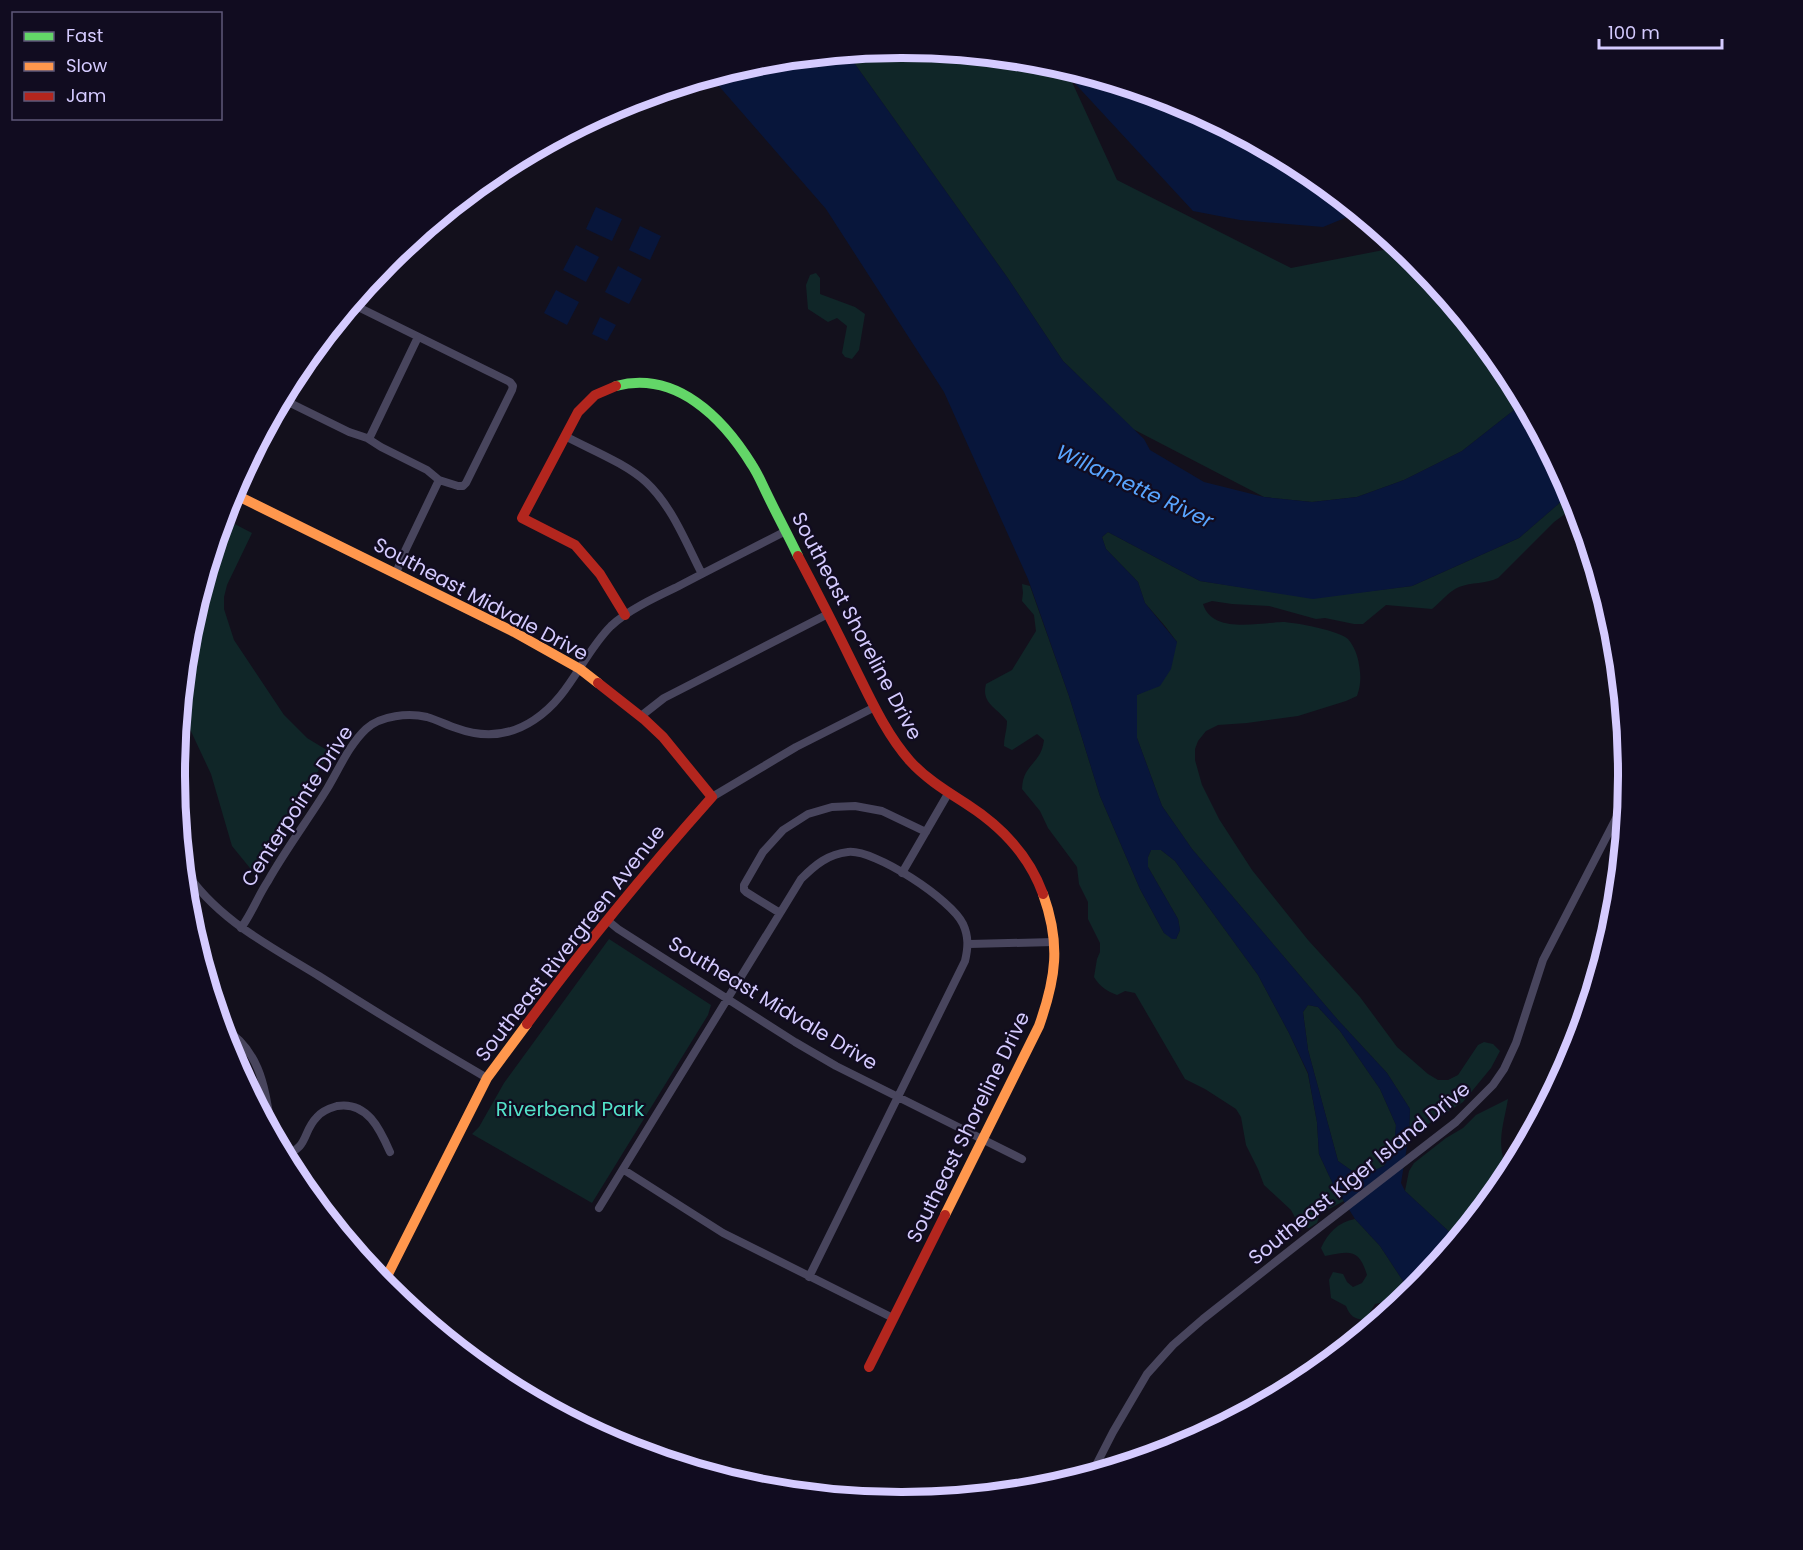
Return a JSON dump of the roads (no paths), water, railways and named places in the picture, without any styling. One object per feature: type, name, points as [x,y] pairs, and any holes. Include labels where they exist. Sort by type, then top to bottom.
[{"type":"street","points":[[290,403],[349,432],[369,439],[427,470],[439,480],[463,486],[466,483],[513,386],[510,382],[359,308]]},
{"type":"street","points":[[369,439],[418,337]]},
{"type":"street","name":"Southeast Shoreline Drive","points":[[625,615],[600,574],[575,545],[522,518],[574,418],[586,403],[602,390],[639,381],[659,383],[676,389],[693,400],[734,439],[753,466],[875,707],[913,765],[991,821],[1014,842],[1040,884],[1050,912],[1054,966],[1050,992],[1039,1026],[869,1367]]},
{"type":"street","points":[[565,436],[646,482],[667,508],[702,574]]},
{"type":"street","points":[[396,573],[439,480]]},
{"type":"street","name":"Southeast Midvale Drive","points":[[241,498],[514,632],[580,669],[663,737],[712,797]]},
{"type":"street","name":"Centerpointe Drive","points":[[241,928],[267,881],[326,791],[347,754],[367,728],[389,718],[414,715],[472,734],[498,735],[511,732],[548,710],[562,695],[603,635],[625,615],[786,531]]},
{"type":"street","points":[[640,716],[664,698],[828,614]]},
{"type":"street","name":"Southeast Rivergreen Avenue","points":[[388,1274],[487,1078],[565,972],[681,831],[712,797],[796,747],[875,707]]},
{"type":"street","points":[[902,873],[949,792]]},
{"type":"street","points":[[780,913],[746,892],[744,885],[763,852],[783,830],[808,814],[832,807],[855,806],[882,811],[926,832]]},
{"type":"street","name":"Southeast Kiger Island Drive","points":[[1097,1464],[1147,1374],[1173,1345],[1456,1122],[1480,1099],[1504,1069],[1516,1043],[1543,960],[1616,818]]},
{"type":"street","points":[[599,1208],[801,879],[819,862],[831,855],[850,851],[866,854],[881,860],[948,904],[963,924],[969,944],[965,961],[809,1277]]},
{"type":"street","points":[[194,884],[208,900],[241,928],[487,1078]]},
{"type":"street","name":"Southeast Midvale Drive","points":[[607,920],[795,1042],[836,1066],[1022,1159]]},
{"type":"street","points":[[969,944],[1054,942]]},
{"type":"street","points":[[235,1036],[246,1048],[259,1069],[268,1109]]},
{"type":"street","points":[[292,1151],[299,1148],[317,1117],[332,1107],[342,1106],[358,1108],[373,1119],[390,1152]]},
{"type":"street","points":[[624,1170],[723,1233],[893,1318]]},
{"type":"water","name":"Willamette River","points":[[852,60],[1007,277],[1063,361],[1144,439],[1150,450],[1204,482],[1264,497],[1312,502],[1357,497],[1404,480],[1462,451],[1516,408],[1522,417],[1563,500],[1519,538],[1412,586],[1313,599],[1200,581],[1108,532],[1102,537],[1106,549],[1138,582],[1145,603],[1177,642],[1171,669],[1160,686],[1137,695],[1137,738],[1162,806],[1192,849],[1337,1019],[1387,1073],[1410,1109],[1409,1134],[1401,1183],[1405,1191],[1451,1234],[1405,1284],[1380,1246],[1355,1219],[1333,1184],[1319,1154],[1317,1122],[1308,1073],[1258,975],[1175,861],[1161,850],[1151,850],[1148,867],[1178,919],[1180,930],[1176,939],[1164,933],[1140,889],[1100,796],[1069,696],[1028,579],[944,392],[826,209],[716,83],[762,72]],"holes":[[[1308,1005],[1318,1007],[1340,1031],[1380,1089],[1396,1125],[1394,1149],[1384,1166],[1371,1172],[1355,1173],[1338,1161],[1308,1050],[1303,1012]]]},
{"type":"water","points":[[1071,79],[1132,97],[1218,132],[1300,179],[1349,216],[1323,227],[1240,220],[1193,211]]},
{"type":"water","points":[[596,207],[622,219],[612,241],[586,229]]},
{"type":"water","points":[[640,226],[661,236],[650,260],[629,250]]},
{"type":"water","points":[[576,245],[599,257],[586,282],[563,270]]},
{"type":"water","points":[[618,266],[642,279],[629,304],[605,292]]},
{"type":"water","points":[[556,290],[579,302],[567,325],[544,313]]},
{"type":"water","points":[[600,317],[616,325],[607,341],[592,334]]},
{"type":"park label","name":"Riverbend Park","points":[[570,1109]]}]
